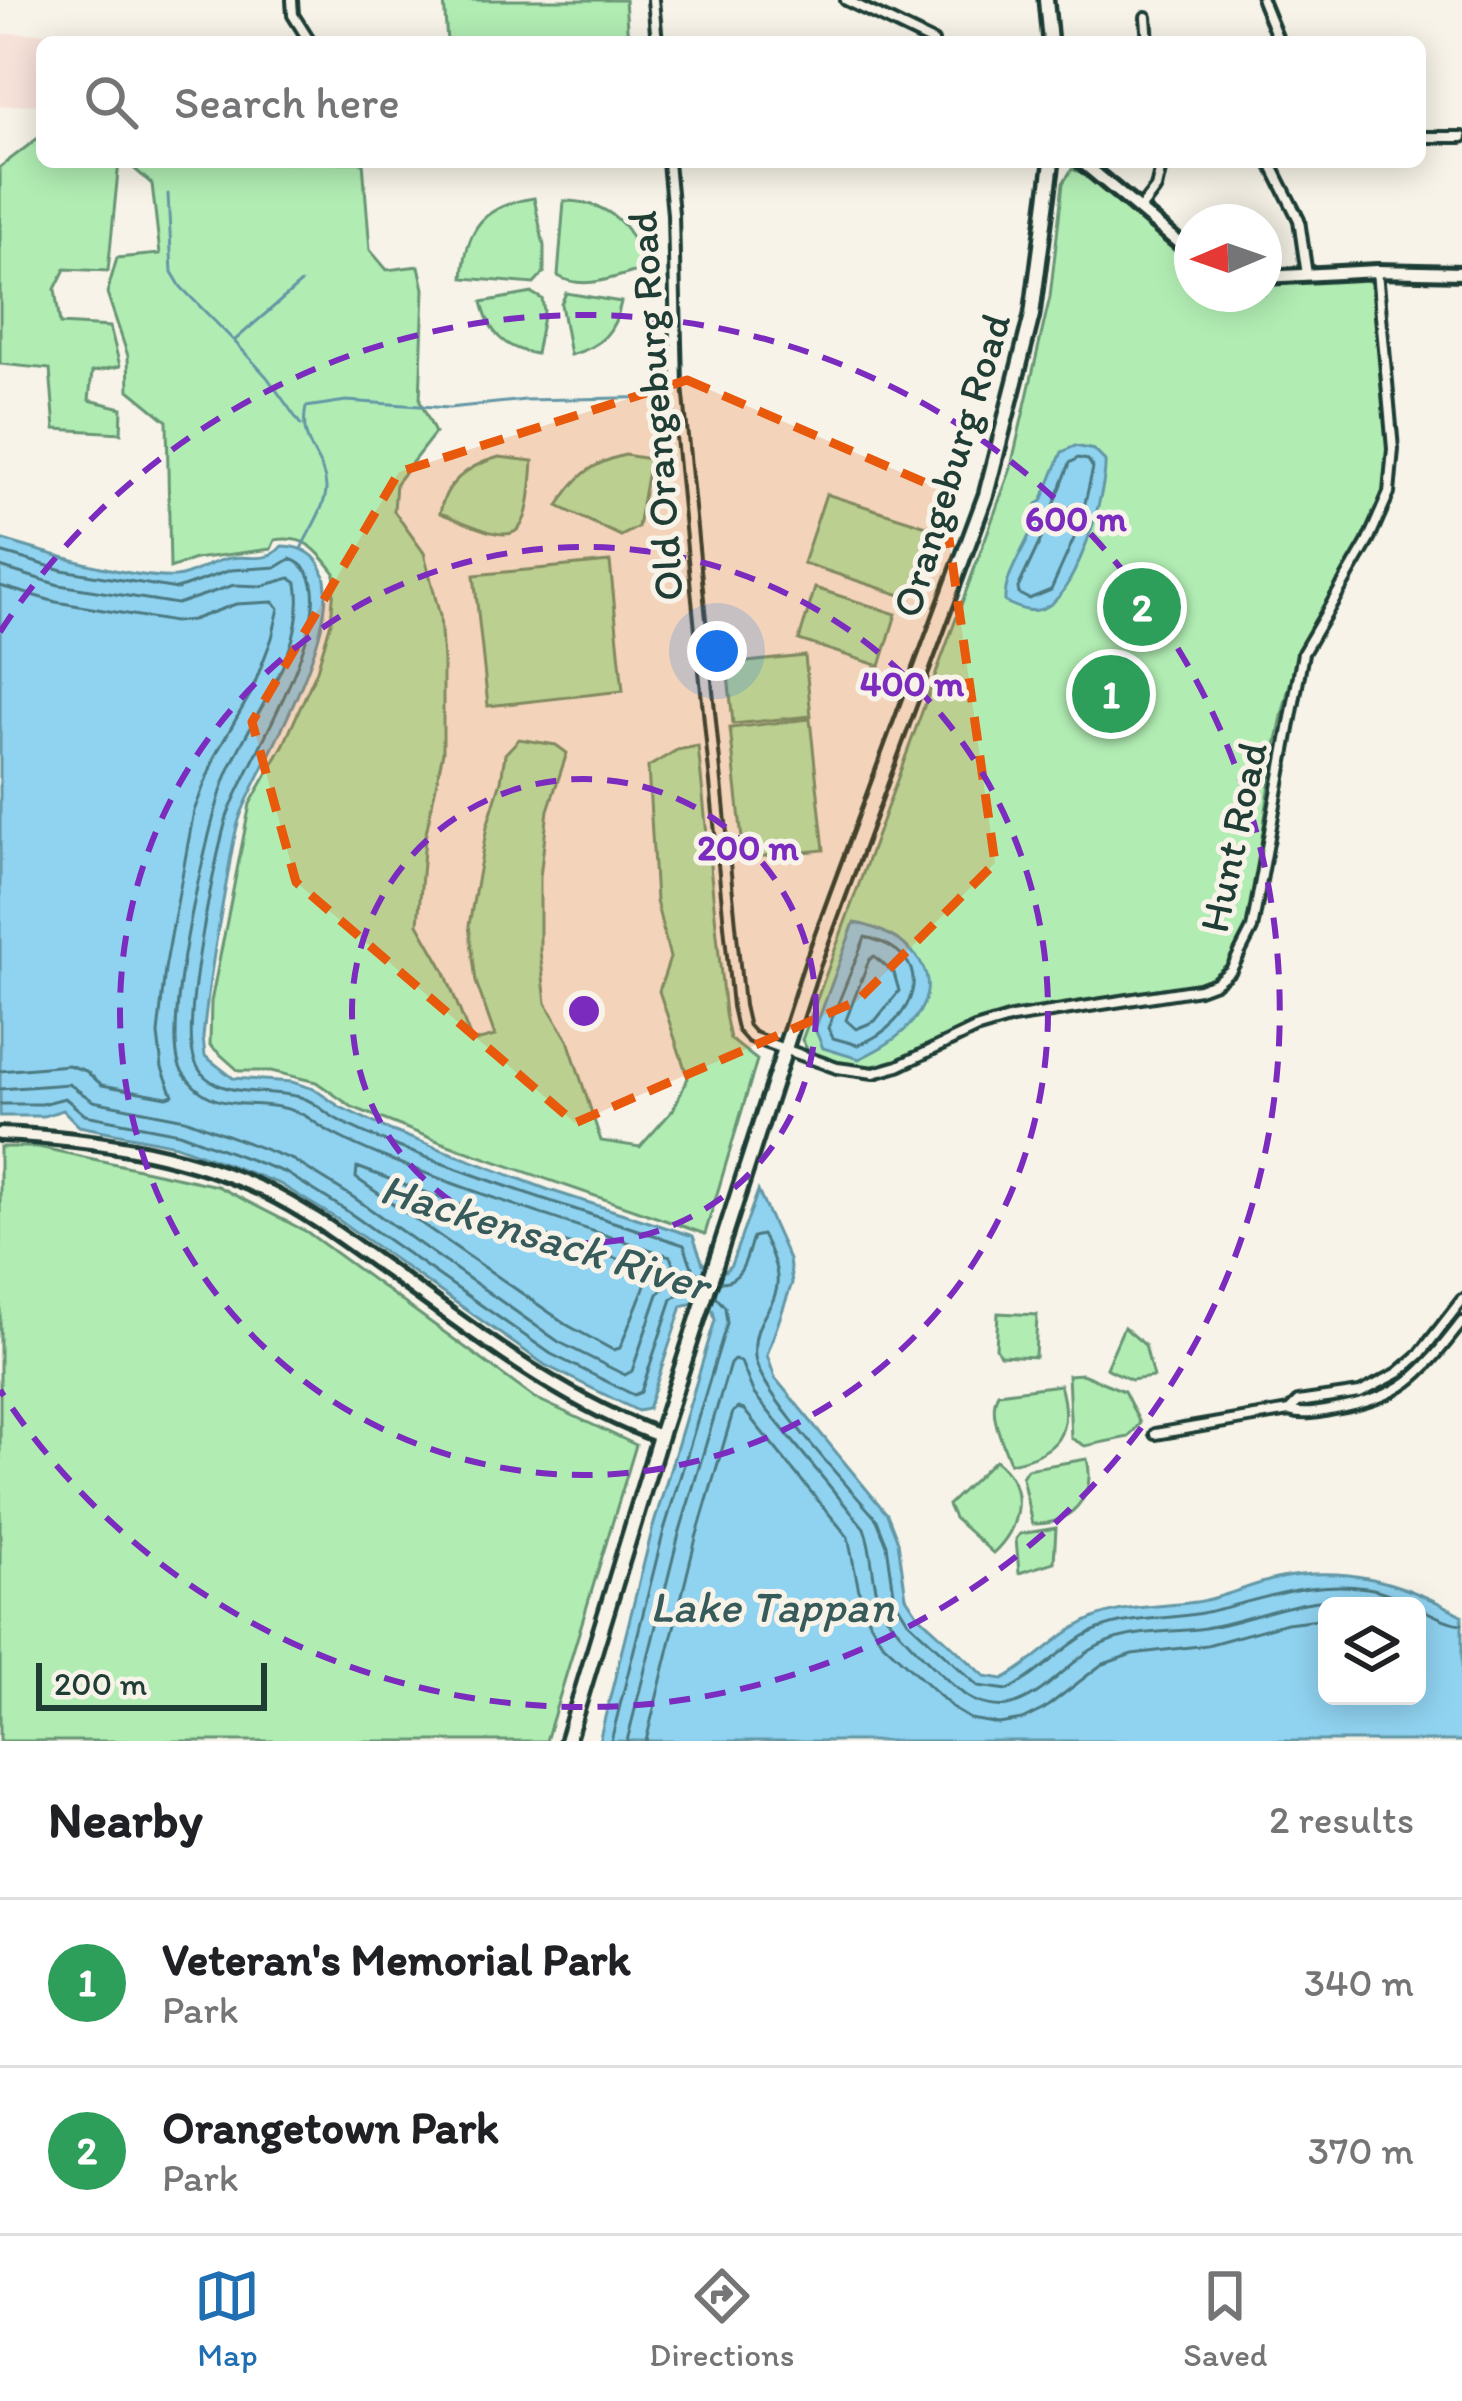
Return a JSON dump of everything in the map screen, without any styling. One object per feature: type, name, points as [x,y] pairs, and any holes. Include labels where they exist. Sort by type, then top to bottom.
[{"type":"main road","points":[[1046,0],[1049,36]]},
{"type":"main road","name":"Orangeburg Road","points":[[567,1741],[784,1050],[986,495],[1032,315],[1051,168]]},
{"type":"street","points":[[292,0],[293,15],[306,36]]},
{"type":"street","points":[[653,0],[656,36]]},
{"type":"street","points":[[846,0],[921,36]]},
{"type":"street","points":[[1262,0],[1277,36]]},
{"type":"street","points":[[1146,17],[1148,36]]},
{"type":"street","points":[[1426,137],[1462,137]]},
{"type":"street","name":"Old Orangeburg Road","points":[[669,168],[677,386],[738,1006],[747,1033],[784,1050]]},
{"type":"street","points":[[1089,168],[1174,240]]},
{"type":"street","points":[[1138,212],[1156,188],[1161,168]]},
{"type":"street","points":[[1273,168],[1300,220],[1307,275]]},
{"type":"street","name":"Hunt Road","points":[[784,1050],[845,1071],[885,1071],[949,1040],[1012,1018],[1178,994],[1215,983],[1231,970],[1252,929],[1303,653],[1367,543],[1394,473],[1377,271]]},
{"type":"street","points":[[1282,276],[1462,273]]},
{"type":"street","points":[[0,1134],[94,1142],[152,1153],[266,1191],[335,1232],[557,1388],[660,1436]]},
{"type":"street","points":[[1289,1411],[1298,1402],[1360,1393],[1398,1373],[1460,1305]]},
{"type":"street","points":[[1155,1434],[1289,1411],[1302,1415],[1370,1403],[1431,1365],[1462,1322]]},
{"type":"highlighted area","points":[[687,380],[942,490],[995,863],[857,1001],[575,1123],[296,882],[252,722],[399,472]]},
{"type":"shaded area","points":[[74,32],[74,36],[36,36],[36,104],[0,106],[0,34]]},
{"type":"green space","points":[[444,0],[625,0],[628,36],[447,36]]},
{"type":"green space","points":[[36,140],[36,168],[118,168],[108,271],[65,269],[55,289],[60,324],[110,327],[120,366],[92,372],[89,400],[122,408],[121,433],[55,429],[50,369],[0,364],[0,167]]},
{"type":"green space","points":[[133,168],[363,168],[370,250],[387,270],[419,266],[424,289],[420,401],[435,433],[396,483],[394,511],[424,553],[440,616],[443,752],[425,838],[418,924],[444,970],[472,1042],[495,1036],[476,982],[469,925],[505,754],[519,739],[556,745],[567,753],[548,810],[540,877],[540,951],[546,1003],[568,1040],[601,1141],[640,1147],[673,1110],[688,1078],[659,991],[670,958],[656,901],[648,767],[677,750],[698,746],[725,1014],[730,1039],[757,1060],[705,1234],[448,1145],[352,1107],[316,1082],[271,1071],[239,1071],[210,1045],[211,1002],[250,804],[317,670],[331,622],[335,573],[310,546],[286,539],[275,540],[271,549],[195,559],[170,568],[167,421],[129,390],[128,356],[107,293],[117,258],[160,254],[152,184]]},
{"type":"green space","points":[[1072,169],[1090,176],[1174,249],[1174,312],[1282,312],[1282,280],[1356,276],[1371,282],[1377,295],[1389,470],[1369,526],[1311,627],[1292,675],[1276,745],[1250,925],[1222,969],[1195,987],[1017,1010],[971,1024],[892,1063],[867,1067],[828,1060],[808,1051],[802,1040],[1010,471],[1050,297],[1063,183]]},
{"type":"green space","points":[[534,198],[544,273],[534,284],[463,278],[468,245],[481,222],[502,206]]},
{"type":"green space","points":[[564,201],[594,206],[618,219],[633,241],[641,270],[588,283],[558,276]]},
{"type":"green space","points":[[532,293],[542,299],[544,311],[536,354],[500,338],[482,302]]},
{"type":"green space","points":[[566,293],[621,302],[605,337],[570,355],[561,304]]},
{"type":"green space","points":[[625,455],[650,459],[638,527],[621,536],[558,506],[585,473]]},
{"type":"green space","points":[[499,457],[533,461],[521,526],[501,534],[440,513],[447,492],[460,476]]},
{"type":"green space","points":[[826,494],[933,528],[910,598],[803,563]]},
{"type":"green space","points":[[610,562],[623,691],[488,706],[474,575]]},
{"type":"green space","points":[[815,588],[896,614],[880,666],[799,640]]},
{"type":"green space","points":[[805,656],[811,716],[733,724],[727,664]]},
{"type":"green space","points":[[810,719],[824,850],[744,858],[730,728]]},
{"type":"green space","points":[[0,1147],[38,1147],[217,1186],[307,1232],[533,1397],[636,1445],[546,1741],[0,1741]]},
{"type":"green space","points":[[998,1313],[1037,1315],[1035,1357],[1000,1355],[996,1348]]},
{"type":"green space","points":[[1124,1327],[1145,1345],[1153,1377],[1131,1380],[1106,1368]]},
{"type":"green space","points":[[1082,1374],[1124,1391],[1140,1423],[1129,1437],[1085,1446],[1071,1438],[1068,1375]]},
{"type":"green space","points":[[1060,1385],[1065,1417],[1058,1439],[1040,1454],[1010,1463],[995,1418],[998,1393]]},
{"type":"green space","points":[[1087,1459],[1088,1486],[1077,1506],[1058,1520],[1032,1524],[1022,1477],[1027,1469]]},
{"type":"green space","points":[[995,1460],[1013,1481],[1017,1506],[1010,1531],[993,1553],[954,1518],[948,1505]]},
{"type":"green space","points":[[1056,1528],[1054,1562],[1019,1573],[1016,1539],[1020,1534]]},
{"type":"water","points":[[1075,446],[1094,450],[1105,461],[1088,540],[1059,597],[1042,609],[1021,609],[1005,602],[1009,577],[1062,452]]},
{"type":"water","points":[[0,539],[88,564],[158,577],[183,576],[230,558],[264,557],[282,546],[314,557],[326,583],[322,621],[290,713],[237,826],[210,981],[205,1056],[233,1078],[292,1082],[314,1089],[392,1131],[549,1190],[693,1236],[703,1264],[725,1271],[758,1191],[789,1260],[792,1283],[767,1355],[775,1378],[887,1514],[898,1542],[906,1597],[918,1615],[985,1676],[1003,1679],[1068,1632],[1106,1614],[1206,1600],[1301,1575],[1349,1575],[1425,1597],[1318,1597],[1318,1705],[1426,1705],[1426,1597],[1462,1615],[1462,1741],[599,1741],[653,1527],[715,1320],[713,1311],[697,1302],[682,1306],[648,1409],[638,1411],[545,1365],[280,1184],[176,1145],[79,1126],[63,1110],[44,1116],[0,1116]]},
{"type":"water","points":[[854,923],[883,932],[910,949],[926,974],[927,989],[918,1015],[904,1031],[859,1059],[823,1048],[815,1029]]},
{"type":"waterway","points":[[168,194],[172,272],[234,341]]},
{"type":"waterway","points":[[301,283],[234,341],[301,425]]},
{"type":"waterway","points":[[301,549],[326,494],[321,467],[305,432],[306,407],[346,401],[449,408],[525,400],[670,397]]},
{"type":"place","name":"Orangetown Park","points":[[1142,607]]},
{"type":"place","name":"Veteran's Memorial Park","points":[[1111,694]]},
{"type":"water label","name":"Hackensack River","points":[[545,1236]]},
{"type":"water label","name":"Lake Tappan","points":[[772,1606]]}]
